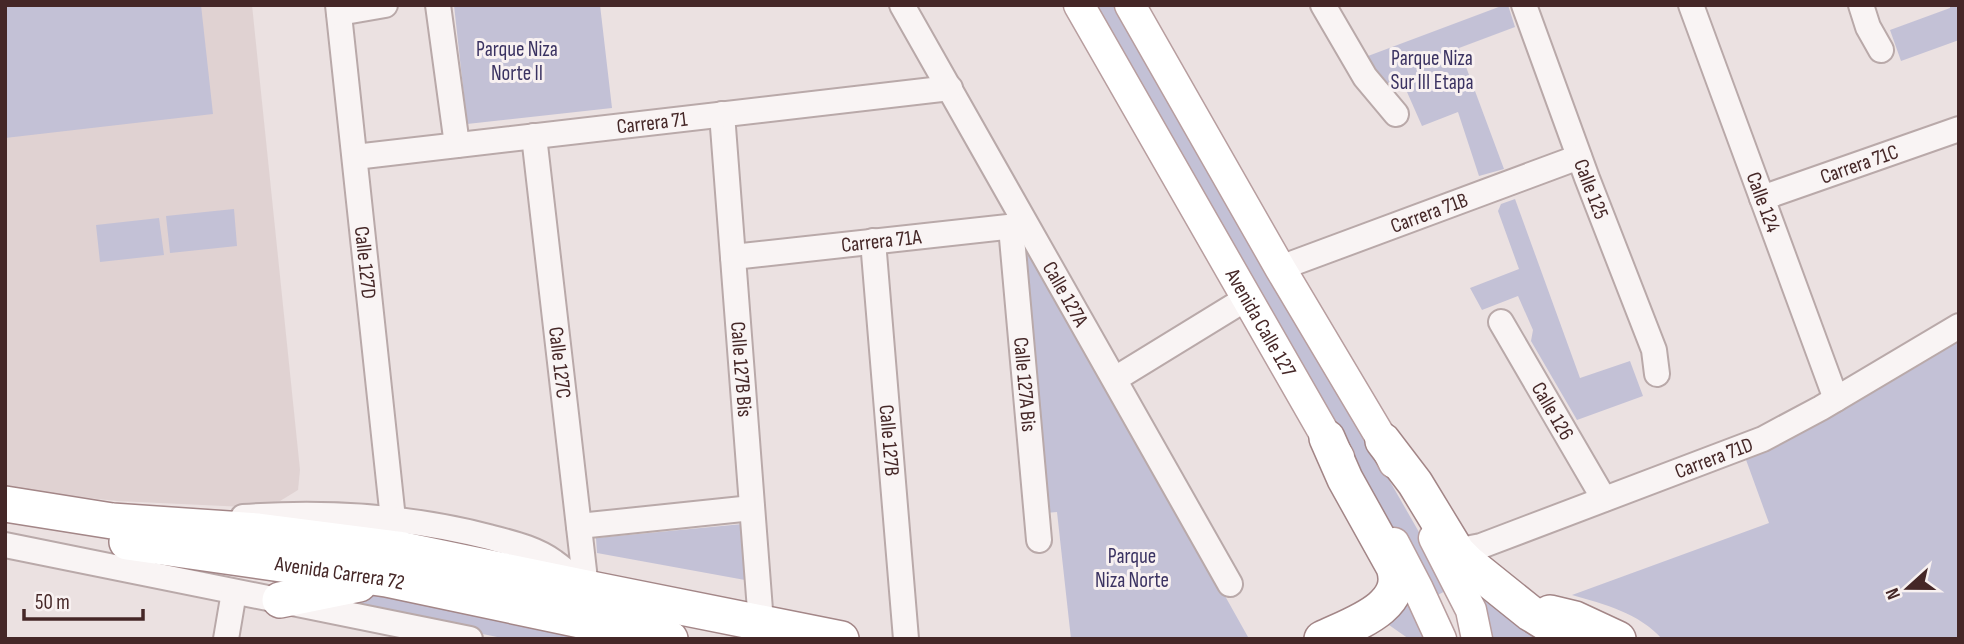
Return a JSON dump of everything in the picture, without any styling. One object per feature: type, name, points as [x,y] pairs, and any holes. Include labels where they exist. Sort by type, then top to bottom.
[{"type":"highway","points":[[1322,639],[1374,612],[1393,595],[1397,585],[1394,567],[1345,479],[1327,438]]},
{"type":"highway","points":[[1383,441],[1415,483],[1451,544],[1469,564],[1543,622],[1572,638]]},
{"type":"highway","name":"Avenida Carrera 72","points":[[5,504],[112,520],[258,531],[398,548],[586,589],[841,639]]},
{"type":"highway","name":"Avenida Carrera 72","points":[[5,525],[386,579],[670,639]]},
{"type":"highway","points":[[280,600],[386,579]]},
{"type":"highway","points":[[1516,602],[1575,619],[1618,639]]},
{"type":"main road","name":"Avenida Calle 127","points":[[1079,5],[1327,438],[1392,541],[1441,639]]},
{"type":"main road","points":[[1130,5],[1280,268],[1383,441],[1471,610],[1477,639]]},
{"type":"street","points":[[339,9],[385,5]]},
{"type":"street","points":[[438,5],[457,145]]},
{"type":"street","name":"Calle 127A","points":[[902,5],[950,88],[1019,226],[1115,379],[1230,584]]},
{"type":"street","points":[[1323,5],[1364,77],[1396,114]]},
{"type":"street","name":"Calle 125","points":[[1524,5],[1579,157],[1654,350],[1657,374]]},
{"type":"street","name":"Calle 124","points":[[1691,5],[1836,399]]},
{"type":"street","points":[[1861,5],[1868,27],[1881,50]]},
{"type":"street","name":"Calle 127D","points":[[339,9],[393,519]]},
{"type":"street","name":"Carrera 71","points":[[355,157],[950,88]]},
{"type":"street","name":"Calle 127B Bis","points":[[722,114],[761,624]]},
{"type":"street","name":"Carrera 71C","points":[[1762,198],[1959,129]]},
{"type":"street","name":"Calle 127C","points":[[534,136],[586,589]]},
{"type":"street","name":"Carrera 71B","points":[[1280,268],[1579,157]]},
{"type":"street","name":"Carrera 71A","points":[[733,257],[1019,226]]},
{"type":"street","name":"Calle 127A Bis","points":[[1019,226],[1039,541]]},
{"type":"street","name":"Calle 127B","points":[[873,241],[906,639]]},
{"type":"street","points":[[1115,379],[1247,298]]},
{"type":"street","name":"Calle 126","points":[[1501,322],[1604,499]]},
{"type":"street","name":"Carrera 71D","points":[[1451,544],[1466,549],[1481,546],[1763,439],[1959,326]]},
{"type":"street","points":[[579,526],[752,508]]},
{"type":"street","name":"Avenida Carrera 72","points":[[186,525],[246,517],[332,514],[393,519],[462,530],[525,548],[553,561],[586,589]]},
{"type":"street","name":"Avenida Carrera 72","points":[[5,545],[470,639]]},
{"type":"street","points":[[226,639],[234,592]]},
{"type":"shaded area","points":[[5,5],[252,5],[300,470],[298,490],[280,501],[245,507],[117,501],[5,489]]},
{"type":"green space","points":[[5,5],[201,5],[213,114],[5,138]]},
{"type":"green space","name":"Parque Niza Norte II","points":[[454,5],[600,5],[612,108],[467,124]]},
{"type":"green space","points":[[1093,5],[1117,5],[1451,588],[1432,598]]},
{"type":"green space","name":"Parque Niza Sur III Etapa","points":[[1508,5],[1515,27],[1459,48],[1504,169],[1479,176],[1458,112],[1422,126],[1407,92],[1380,79],[1368,56]]},
{"type":"green space","points":[[1950,5],[1959,5],[1959,40],[1901,61],[1890,30],[1950,8]]},
{"type":"green space","points":[[1515,199],[1580,378],[1630,361],[1643,396],[1577,420],[1531,341],[1533,330],[1518,296],[1482,310],[1470,288],[1519,269],[1498,211],[1501,204]]},
{"type":"green space","points":[[234,209],[237,246],[170,253],[166,216]]},
{"type":"green space","points":[[159,218],[164,255],[100,262],[96,225]]},
{"type":"green space","name":"Parque Niza Norte","points":[[1025,239],[1248,637],[1071,639],[1057,512],[1045,513]]},
{"type":"green space","points":[[1959,338],[1959,639],[1662,639],[1632,616],[1572,595],[1769,523],[1745,457]]},
{"type":"green space","points":[[743,524],[745,580],[597,553],[596,538]]},
{"type":"green space","points":[[1471,575],[1554,639],[1484,639]]},
{"type":"green space","points":[[382,587],[608,639],[507,639],[317,600]]},
{"type":"green space","points":[[1409,588],[1431,639],[1409,639],[1379,618]]}]
